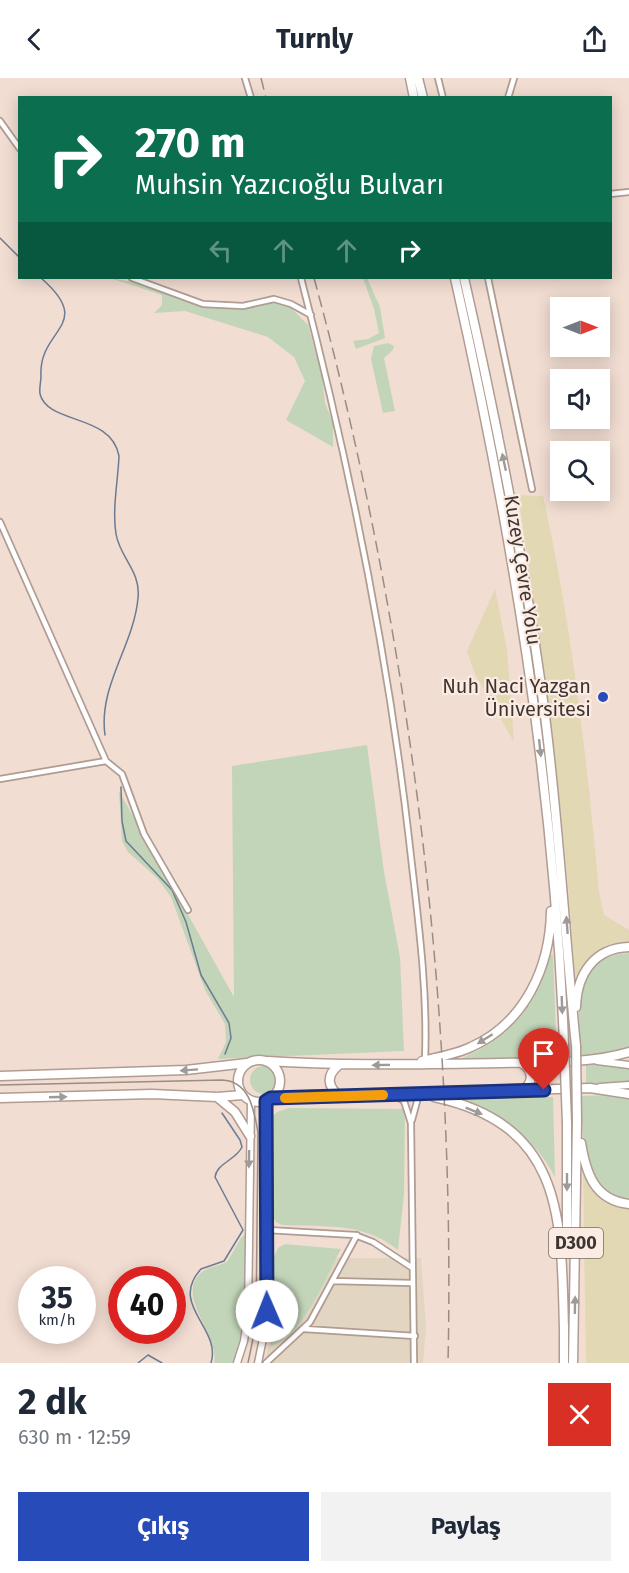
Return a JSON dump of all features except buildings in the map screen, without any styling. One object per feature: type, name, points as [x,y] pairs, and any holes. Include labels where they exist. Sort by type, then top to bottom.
[{"type":"highway","points":[[410,78],[414,96]]},
{"type":"highway","points":[[418,78],[422,96]]},
{"type":"highway","name":"Kuzey Çevre Yolu","points":[[455,279],[484,404],[512,552],[532,683],[548,815],[561,965],[567,1123],[568,1236],[564,1330]]},
{"type":"highway","name":"Kuzey Çevre Yolu","points":[[464,279],[511,494],[536,648],[559,832],[576,1046]]},
{"type":"highway","points":[[411,1065],[468,1049],[491,1036],[520,1008],[535,984],[548,950],[551,930],[548,815]]},
{"type":"highway","points":[[576,1046],[576,1001],[585,970],[604,952],[629,947]]},
{"type":"highway","name":"D300","points":[[573,1363],[578,1122],[576,1046]]},
{"type":"highway","points":[[0,1076],[167,1071],[247,1063],[259,1059],[339,1065],[411,1065],[586,1060],[629,1052]]},
{"type":"highway","points":[[267,1061],[274,1065],[280,1076],[279,1088],[269,1099]]},
{"type":"highway","points":[[518,1062],[527,1066],[531,1077],[528,1086],[520,1091]]},
{"type":"highway","points":[[247,1063],[239,1072],[237,1080],[243,1095],[251,1101],[590,1088],[629,1094]]},
{"type":"highway","points":[[339,1065],[330,1073],[328,1081],[331,1089],[340,1097]]},
{"type":"highway","points":[[0,1098],[152,1094],[217,1097],[243,1095]]},
{"type":"highway","points":[[418,1094],[453,1102],[496,1121],[516,1137],[541,1168],[552,1192],[560,1224],[564,1330]]},
{"type":"highway","points":[[217,1097],[235,1112],[250,1136]]},
{"type":"highway","points":[[578,1122],[590,1182],[607,1197],[629,1204]]},
{"type":"highway","name":"D300","points":[[564,1330],[564,1363]]},
{"type":"street","points":[[245,78],[250,96]]},
{"type":"street","points":[[438,78],[442,96]]},
{"type":"street","points":[[509,96],[514,78]]},
{"type":"street","points":[[0,121],[18,146]]},
{"type":"street","points":[[612,194],[629,192]]},
{"type":"street","points":[[135,279],[203,304],[243,306],[274,299],[291,304],[311,315]]},
{"type":"street","points":[[301,279],[357,510],[390,694],[417,910],[425,1012],[425,1060]]},
{"type":"street","points":[[488,279],[532,489]]},
{"type":"street","points":[[0,522],[106,761],[122,774],[144,834],[188,910]]},
{"type":"street","points":[[0,779],[106,761]]},
{"type":"street","points":[[586,1060],[629,1065]]},
{"type":"street","points":[[590,1088],[629,1085]]},
{"type":"street","points":[[414,1363],[411,1123],[418,1094]]},
{"type":"street","points":[[394,1095],[404,1101],[411,1123]]},
{"type":"street","points":[[258,1363],[267,1319],[269,1099]]},
{"type":"street","points":[[237,1363],[244,1341],[248,1313],[251,1101]]},
{"type":"street","points":[[267,1230],[357,1235],[373,1242],[411,1267]]},
{"type":"street","points":[[266,1363],[304,1329],[357,1235]]},
{"type":"street","points":[[332,1281],[412,1283]]},
{"type":"street","points":[[304,1329],[415,1336]]},
{"type":"shaded area","points":[[273,1258],[421,1258],[426,1328],[423,1363],[265,1363],[273,1322]]},
{"type":"green space","points":[[113,279],[138,283],[199,306],[243,310],[274,301],[290,307],[308,325],[322,376],[325,403],[333,423],[333,447],[286,420],[305,381],[294,357],[268,337],[185,311],[154,313],[162,305],[162,295]]},
{"type":"green space","points":[[363,279],[367,279],[380,307],[385,338],[356,349],[353,341],[368,339],[379,333],[374,309]]},
{"type":"green space","points":[[388,343],[394,346],[384,358],[395,411],[383,413],[371,359],[374,346]]},
{"type":"green space","points":[[367,745],[384,872],[400,957],[404,1051],[218,1059],[226,1042],[225,1024],[205,990],[171,897],[157,878],[128,852],[122,841],[119,791],[234,997],[232,766]]},
{"type":"green space","points":[[629,953],[629,1050],[580,1056],[580,1005],[587,976],[596,964],[610,957]]},
{"type":"green space","points":[[550,955],[553,955],[557,1059],[456,1060],[489,1044],[516,1020],[537,989]]},
{"type":"green space","points":[[586,1064],[629,1069],[629,1081],[586,1084]]},
{"type":"green space","points":[[264,1066],[274,1070],[278,1080],[274,1090],[264,1094],[254,1090],[250,1080],[254,1070]]},
{"type":"green space","points":[[610,1095],[629,1099],[629,1202],[613,1197],[601,1187],[587,1161],[584,1145],[581,1096]]},
{"type":"green space","points":[[553,1097],[555,1177],[525,1137],[485,1112],[454,1099]]},
{"type":"green space","points":[[289,1108],[405,1109],[404,1194],[398,1250],[385,1241],[357,1230],[328,1226],[282,1225],[276,1222],[272,1214],[269,1120],[277,1112]]},
{"type":"green space","points":[[251,1229],[250,1326],[241,1363],[214,1363],[214,1352],[198,1313],[193,1287],[197,1276],[209,1268],[227,1262],[241,1238]]},
{"type":"green space","points":[[285,1244],[341,1249],[304,1318],[294,1330],[271,1346],[274,1257],[278,1248]]},
{"type":"sand","points":[[518,495],[543,496],[570,643],[599,892],[604,915],[629,930],[629,942],[618,942],[596,952],[575,978],[552,736]]},
{"type":"sand","points":[[495,589],[507,650],[514,742],[475,674],[467,651]]},
{"type":"sand","points":[[583,1170],[590,1185],[600,1196],[613,1203],[629,1207],[629,1363],[586,1363]]},
{"type":"waterway","points":[[0,238],[18,256]]},
{"type":"waterway","points":[[42,279],[57,294],[64,307],[64,317],[42,360],[40,394],[45,404],[55,411],[93,426],[114,442],[119,456],[115,505],[116,534],[138,588],[135,615],[107,700],[104,717],[105,735]]},
{"type":"waterway","points":[[121,787],[122,821],[126,841],[172,890],[186,922],[201,975],[229,1023],[231,1038],[225,1054]]},
{"type":"waterway","points":[[211,1363],[212,1350],[209,1339],[190,1294],[192,1282],[201,1269],[224,1261],[243,1230],[215,1177],[219,1168],[236,1155],[242,1147],[240,1140],[222,1113]]},
{"type":"waterway","points":[[138,1363],[148,1355],[162,1363]]},
{"type":"tram line","points":[[0,1085],[222,1080],[231,1082],[245,1091],[252,1107],[258,1132],[256,1324],[248,1363]]},
{"type":"railway","points":[[261,78],[266,96]]},
{"type":"railway","points":[[314,279],[347,410],[376,544],[400,679],[420,816],[434,953],[444,1090],[448,1227],[448,1363]]},
{"type":"slow traffic","points":[[285,1098],[383,1095]]},
{"type":"place","name":"Nuh Naci Yazgan Üniversitesi","points":[[603,697]]},
{"type":"route","points":[[267,1311],[266,1101],[271,1098],[544,1090]]}]
